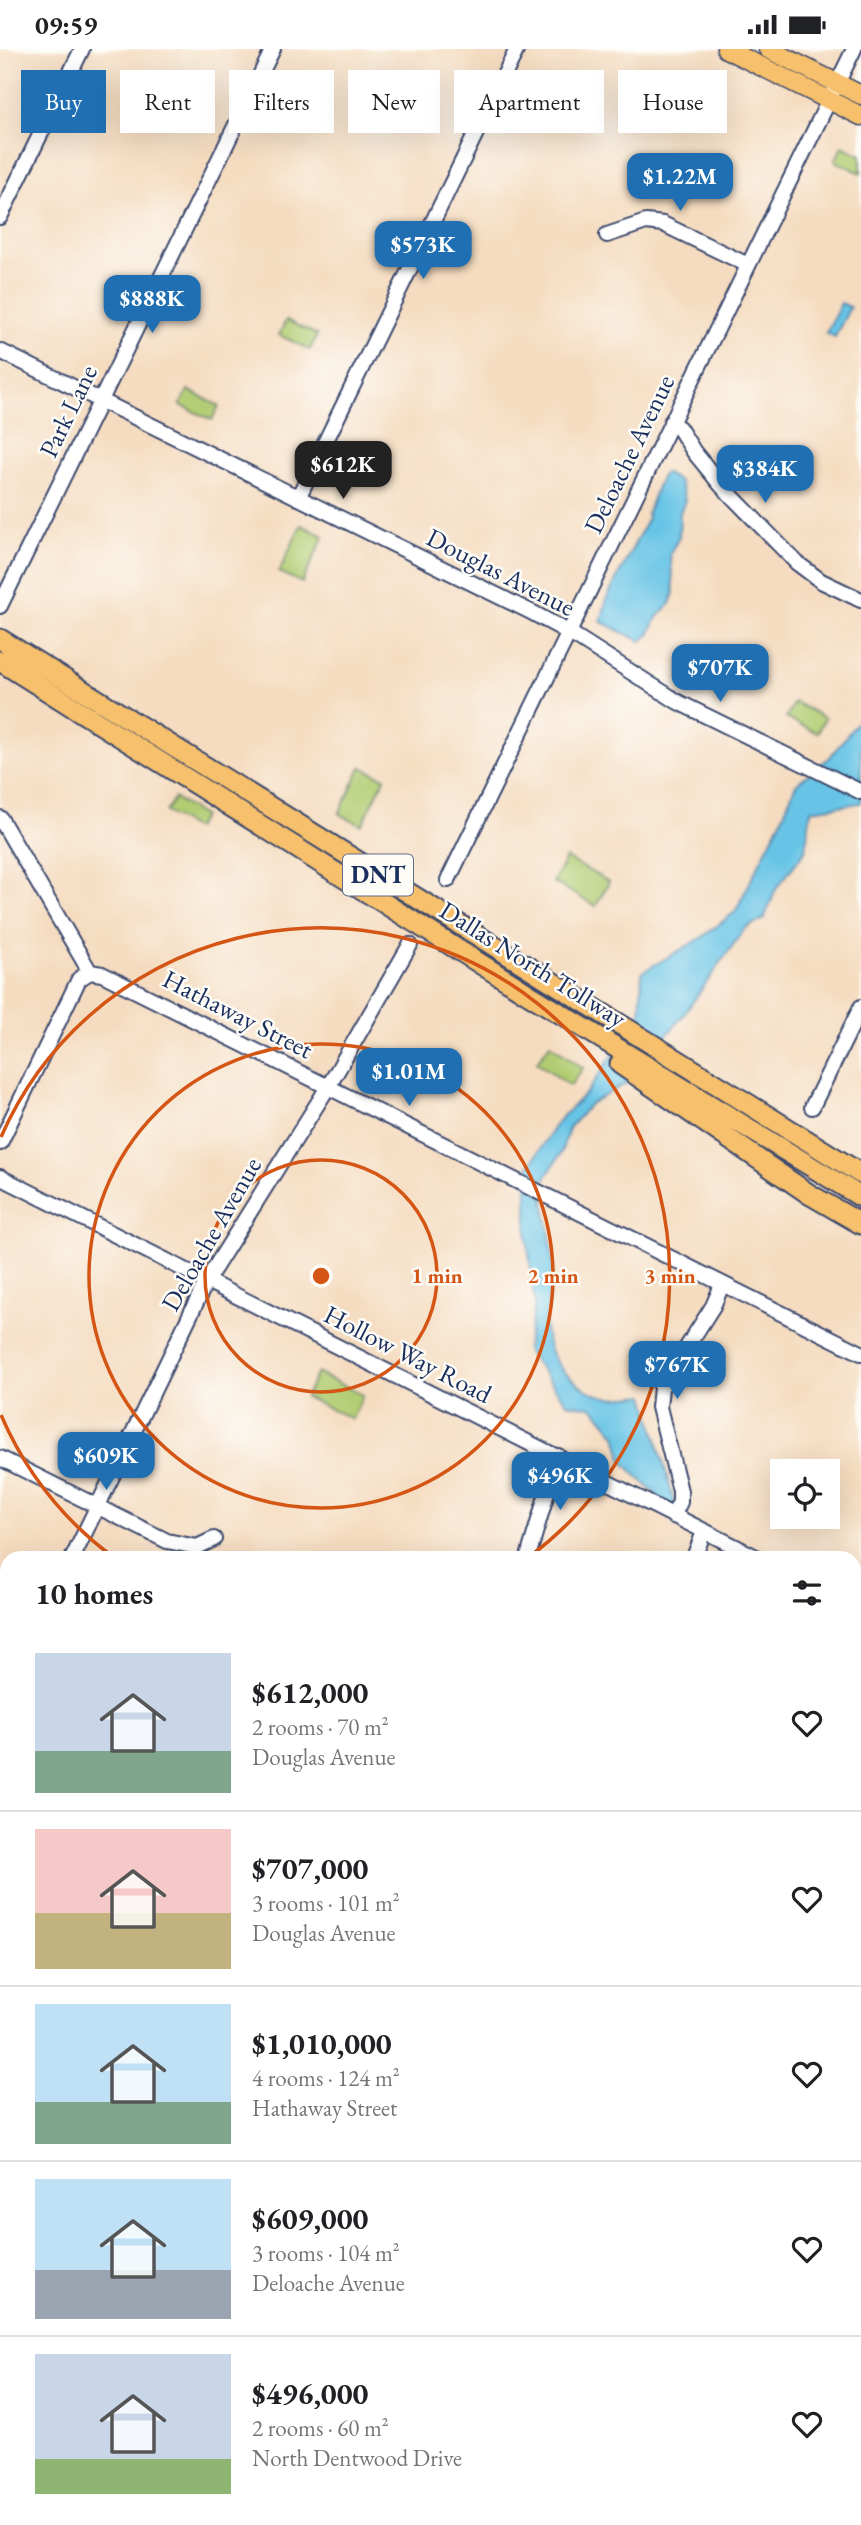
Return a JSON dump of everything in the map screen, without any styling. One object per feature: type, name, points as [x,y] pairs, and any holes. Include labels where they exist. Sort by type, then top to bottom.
[{"type":"highway","name":"Dallas North Tollway","points":[[0,639],[857,1170]]},
{"type":"highway","name":"Dallas North Tollway","points":[[0,661],[530,995],[861,1197]]},
{"type":"highway","points":[[530,995],[630,1071],[791,1182],[861,1224]]},
{"type":"main road","points":[[726,49],[861,116]]},
{"type":"main road","points":[[768,49],[861,95]]},
{"type":"street","points":[[0,218],[82,49]]},
{"type":"street","name":"Park Lane","points":[[0,605],[273,49]]},
{"type":"street","points":[[298,498],[517,49]]},
{"type":"street","name":"Deloache Avenue","points":[[448,880],[854,49]]},
{"type":"street","points":[[607,235],[646,222],[663,224],[748,265]]},
{"type":"street","name":"Douglas Avenue","points":[[0,351],[570,633],[678,702],[861,792]]},
{"type":"street","points":[[671,422],[679,428],[721,485],[797,563],[821,581],[861,600]]},
{"type":"street","points":[[0,818],[90,972],[79,979],[0,1143]]},
{"type":"street","name":"Deloache Avenue","points":[[76,1551],[207,1280],[328,1087],[410,945]]},
{"type":"street","name":"Hathaway Street","points":[[90,972],[102,974],[861,1353]]},
{"type":"street","points":[[812,1107],[861,1007]]},
{"type":"street","name":"Hollow Way Road","points":[[0,1177],[744,1551]]},
{"type":"street","points":[[673,1516],[680,1502],[680,1491],[659,1407],[661,1388],[713,1306],[722,1285]]},
{"type":"street","points":[[530,1551],[558,1456]]},
{"type":"street","points":[[0,1458],[167,1541],[197,1547],[214,1539]]},
{"type":"street","points":[[697,1551],[705,1532]]},
{"type":"green space","points":[[842,146],[861,155],[861,173],[835,161]]},
{"type":"green space","points":[[286,320],[317,335],[310,350],[279,335]]},
{"type":"green space","points":[[188,390],[219,406],[212,420],[180,405]]},
{"type":"green space","points":[[301,525],[324,536],[302,583],[279,572]]},
{"type":"green space","points":[[794,702],[825,718],[817,733],[786,718]]},
{"type":"green space","points":[[361,767],[385,778],[362,825],[339,814]]},
{"type":"green space","points":[[174,798],[203,816],[195,829],[166,812]]},
{"type":"green space","points":[[566,858],[609,882],[596,906],[553,882]]},
{"type":"green space","points":[[550,1044],[583,1068],[570,1086],[537,1062]]},
{"type":"green space","points":[[317,1373],[363,1395],[352,1419],[305,1397]]},
{"type":"water","points":[[841,303],[850,307],[835,337],[826,333]]},
{"type":"water","points":[[664,473],[679,481],[685,500],[680,513],[679,537],[670,554],[674,593],[669,606],[657,617],[649,635],[641,641],[601,622],[607,598],[648,518],[647,513]]},
{"type":"water","points":[[861,717],[861,803],[811,810],[805,851],[776,889],[764,919],[745,928],[685,1013],[629,1082],[590,1104],[569,1128],[561,1153],[541,1185],[553,1265],[546,1322],[550,1350],[569,1377],[587,1390],[612,1398],[645,1395],[678,1517],[623,1462],[616,1435],[594,1408],[567,1403],[526,1350],[535,1305],[527,1236],[527,1169],[558,1121],[587,1092],[640,1015],[642,972],[701,938],[735,912],[796,784],[830,757]]}]
